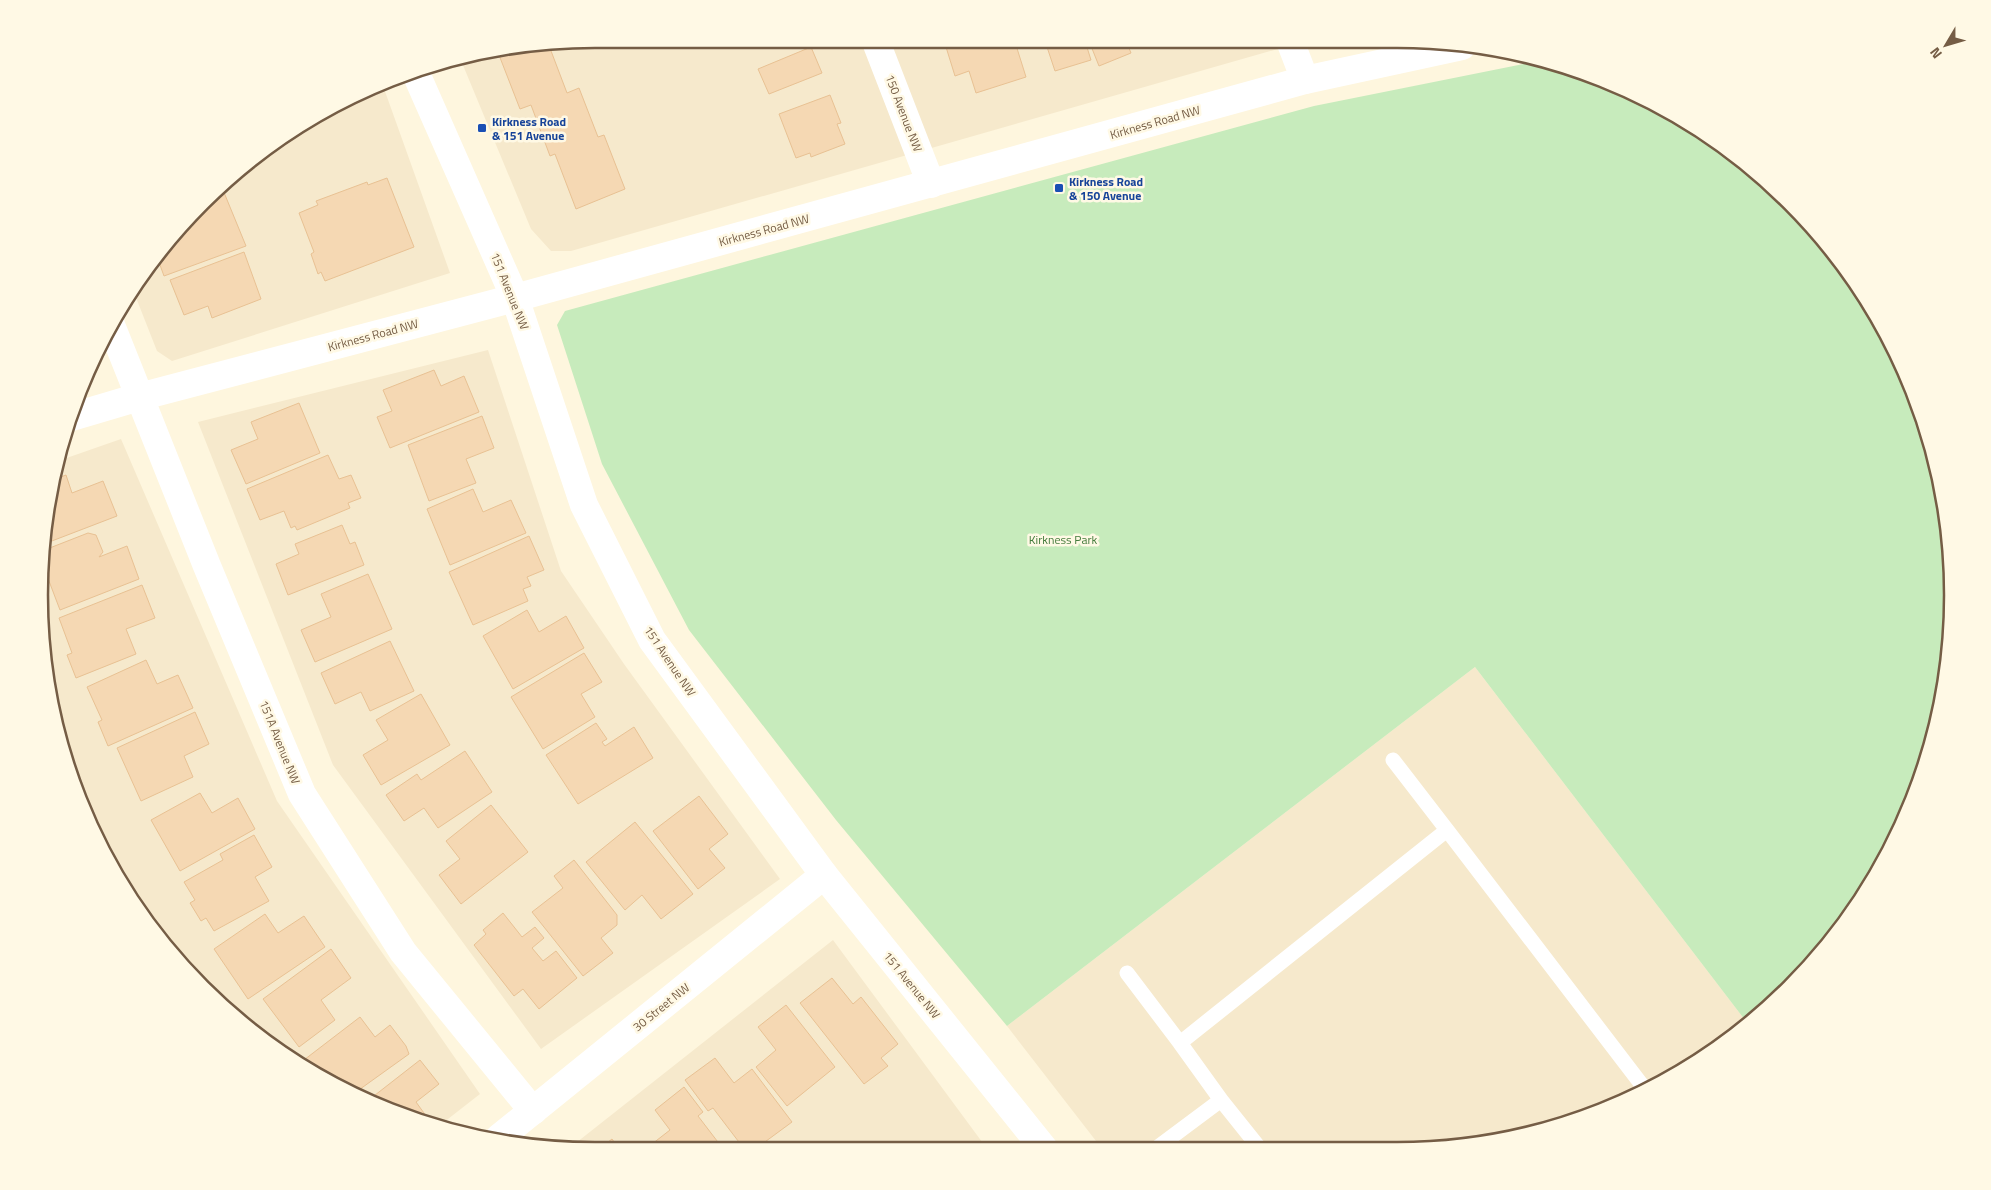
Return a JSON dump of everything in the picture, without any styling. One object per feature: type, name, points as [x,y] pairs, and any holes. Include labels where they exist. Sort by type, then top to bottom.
[{"type":"street","name":"150 Avenue NW","points":[[878,48],[931,184]]},
{"type":"street","points":[[1293,48],[1305,80]]},
{"type":"street","name":"Kirkness Road NW","points":[[78,415],[139,397],[515,298],[1305,80],[1444,50]]},
{"type":"street","name":"151 Avenue NW","points":[[418,77],[515,298],[584,505],[652,640],[824,875],[1039,1142]]},
{"type":"street","name":"151A Avenue NW","points":[[114,334],[302,794],[403,952],[533,1111]]},
{"type":"street","name":"30 Street NW","points":[[503,1134],[824,875]]},
{"type":"lane","points":[[1393,760],[1641,1084]]},
{"type":"lane","points":[[1180,1043],[1447,830]]},
{"type":"lane","points":[[1127,973],[1221,1100],[1255,1142]]},
{"type":"lane","points":[[1165,1142],[1221,1100]]},
{"type":"shaded area","points":[[595,48],[1281,48],[571,251],[551,251],[531,229],[462,64],[524,52]]},
{"type":"shaded area","points":[[384,89],[450,273],[172,361],[157,351],[136,297],[183,234],[234,183],[291,140],[321,121]]},
{"type":"shaded area","points":[[488,350],[561,571],[624,664],[780,879],[541,1049],[333,765],[198,422]]},
{"type":"shaded area","points":[[121,439],[277,801],[480,1094],[445,1121],[385,1101],[353,1086],[321,1069],[262,1029],[234,1007],[183,956],[140,899],[121,869],[89,805],[77,771],[66,737],[52,666],[49,631],[49,559],[52,524],[65,459]]},
{"type":"shaded area","points":[[1475,667],[1743,1018],[1700,1050],[1670,1069],[1606,1101],[1538,1124],[1503,1132],[1467,1138],[1396,1142],[1097,1142],[1007,1026]]},
{"type":"shaded area","points":[[833,940],[982,1142],[595,1142],[578,1142]]},
{"type":"green space","name":"Kirkness Park","points":[[1526,63],[1606,89],[1670,121],[1700,140],[1757,183],[1808,234],[1830,262],[1870,321],[1887,353],[1902,385],[1925,453],[1939,524],[1944,595],[1939,666],[1933,702],[1925,737],[1902,805],[1870,869],[1851,899],[1808,956],[1757,1007],[1743,1018],[1475,667],[1007,1026],[836,820],[689,630],[602,464],[557,325],[565,311],[1314,106]]},
{"type":"building","points":[[811,48],[822,73],[769,94],[758,69]]},
{"type":"building","points":[[946,48],[1017,48],[1026,77],[976,93],[969,71],[955,76]]},
{"type":"building","points":[[1047,48],[1087,48],[1091,60],[1055,71]]},
{"type":"building","points":[[1092,48],[1129,48],[1131,53],[1099,66]]},
{"type":"building","points":[[551,50],[567,93],[579,88],[598,137],[604,135],[625,189],[576,209],[555,154],[550,156],[531,105],[520,109],[499,56]]},
{"type":"building","points":[[830,95],[841,123],[837,124],[845,144],[811,157],[810,153],[796,158],[779,114]]},
{"type":"building","points":[[387,178],[414,247],[325,281],[321,272],[318,274],[311,254],[314,252],[299,213],[318,205],[316,201],[367,182],[368,185]]},
{"type":"building","points":[[224,193],[246,246],[164,276],[160,264],[183,234]]},
{"type":"building","points":[[244,252],[261,299],[212,318],[208,306],[184,315],[170,280]]},
{"type":"building","points":[[434,370],[441,386],[464,376],[479,412],[390,448],[377,417],[392,411],[383,390]]},
{"type":"building","points":[[299,403],[320,453],[246,484],[231,450],[258,439],[251,422]]},
{"type":"building","points":[[482,416],[494,448],[466,459],[476,483],[429,501],[408,445]]},
{"type":"building","points":[[328,455],[339,479],[351,475],[361,498],[348,503],[350,508],[297,530],[295,526],[291,528],[284,511],[260,520],[247,489]]},
{"type":"building","points":[[66,475],[72,493],[103,481],[117,516],[50,542],[60,477]]},
{"type":"building","points":[[473,489],[483,512],[511,500],[526,533],[450,565],[427,509]]},
{"type":"building","points":[[342,525],[350,544],[355,542],[364,565],[288,595],[276,564],[299,554],[295,544]]},
{"type":"building","points":[[88,533],[96,535],[103,552],[99,557],[127,546],[139,579],[60,610],[48,580],[50,548]]},
{"type":"building","points":[[529,536],[544,570],[527,577],[531,586],[523,589],[528,601],[473,625],[449,572]]},
{"type":"building","points":[[368,574],[392,629],[315,662],[301,630],[331,617],[321,594]]},
{"type":"building","points":[[142,585],[155,618],[126,629],[136,654],[76,678],[67,655],[72,653],[59,618]]},
{"type":"building","points":[[527,610],[539,632],[566,616],[584,648],[513,689],[483,636]]},
{"type":"building","points":[[390,641],[414,691],[370,711],[361,692],[335,704],[321,673]]},
{"type":"building","points":[[584,653],[602,682],[581,694],[595,717],[543,749],[511,697]]},
{"type":"building","points":[[146,660],[157,684],[178,675],[193,708],[108,746],[98,722],[102,720],[87,687]]},
{"type":"building","points":[[421,694],[450,745],[381,785],[363,755],[388,740],[376,720]]},
{"type":"building","points":[[195,712],[209,744],[184,756],[193,777],[141,801],[117,748]]},
{"type":"building","points":[[596,723],[607,739],[602,742],[605,746],[634,727],[653,758],[578,804],[546,755]]},
{"type":"building","points":[[465,751],[492,792],[438,828],[424,808],[404,821],[386,795],[417,774],[421,780]]},
{"type":"building","points":[[200,793],[212,813],[238,798],[255,829],[180,871],[151,820]]},
{"type":"building","points":[[699,796],[728,834],[709,849],[725,868],[698,889],[653,831]]},
{"type":"building","points":[[491,805],[528,852],[461,904],[439,875],[460,859],[446,841]]},
{"type":"building","points":[[635,822],[693,894],[661,919],[642,895],[625,910],[586,862]]},
{"type":"building","points":[[254,835],[272,867],[255,877],[269,901],[214,931],[206,918],[201,921],[190,903],[195,900],[184,882],[223,860],[220,854]]},
{"type":"building","points":[[574,860],[617,915],[617,925],[601,938],[613,953],[583,976],[532,912],[563,888],[554,876]]},
{"type":"building","points":[[503,913],[522,937],[535,927],[544,938],[532,948],[543,961],[556,951],[577,978],[539,1009],[523,989],[514,996],[474,945],[486,934],[483,930]]},
{"type":"building","points":[[265,914],[278,933],[304,916],[325,947],[248,999],[214,949]]},
{"type":"building","points":[[331,949],[351,978],[321,1000],[335,1020],[299,1047],[263,999]]},
{"type":"building","points":[[832,978],[853,1004],[861,997],[898,1044],[881,1058],[888,1066],[864,1084],[800,1003]]},
{"type":"building","points":[[786,1005],[835,1067],[787,1106],[756,1067],[776,1050],[758,1027]]},
{"type":"building","points":[[360,1017],[375,1037],[390,1025],[406,1046],[409,1054],[360,1089],[305,1059]]},
{"type":"building","points":[[715,1058],[734,1083],[752,1069],[792,1122],[765,1142],[739,1142],[713,1108],[708,1111],[685,1080]]},
{"type":"building","points":[[420,1060],[439,1084],[416,1102],[425,1115],[374,1096]]},
{"type":"building","points":[[684,1087],[703,1112],[698,1116],[718,1142],[655,1142],[670,1130],[655,1110]]},
{"type":"place","name":"Kirkness Road & 151 Avenue","points":[[482,128]]},
{"type":"place","name":"Kirkness Road & 150 Avenue","points":[[1059,188]]}]
